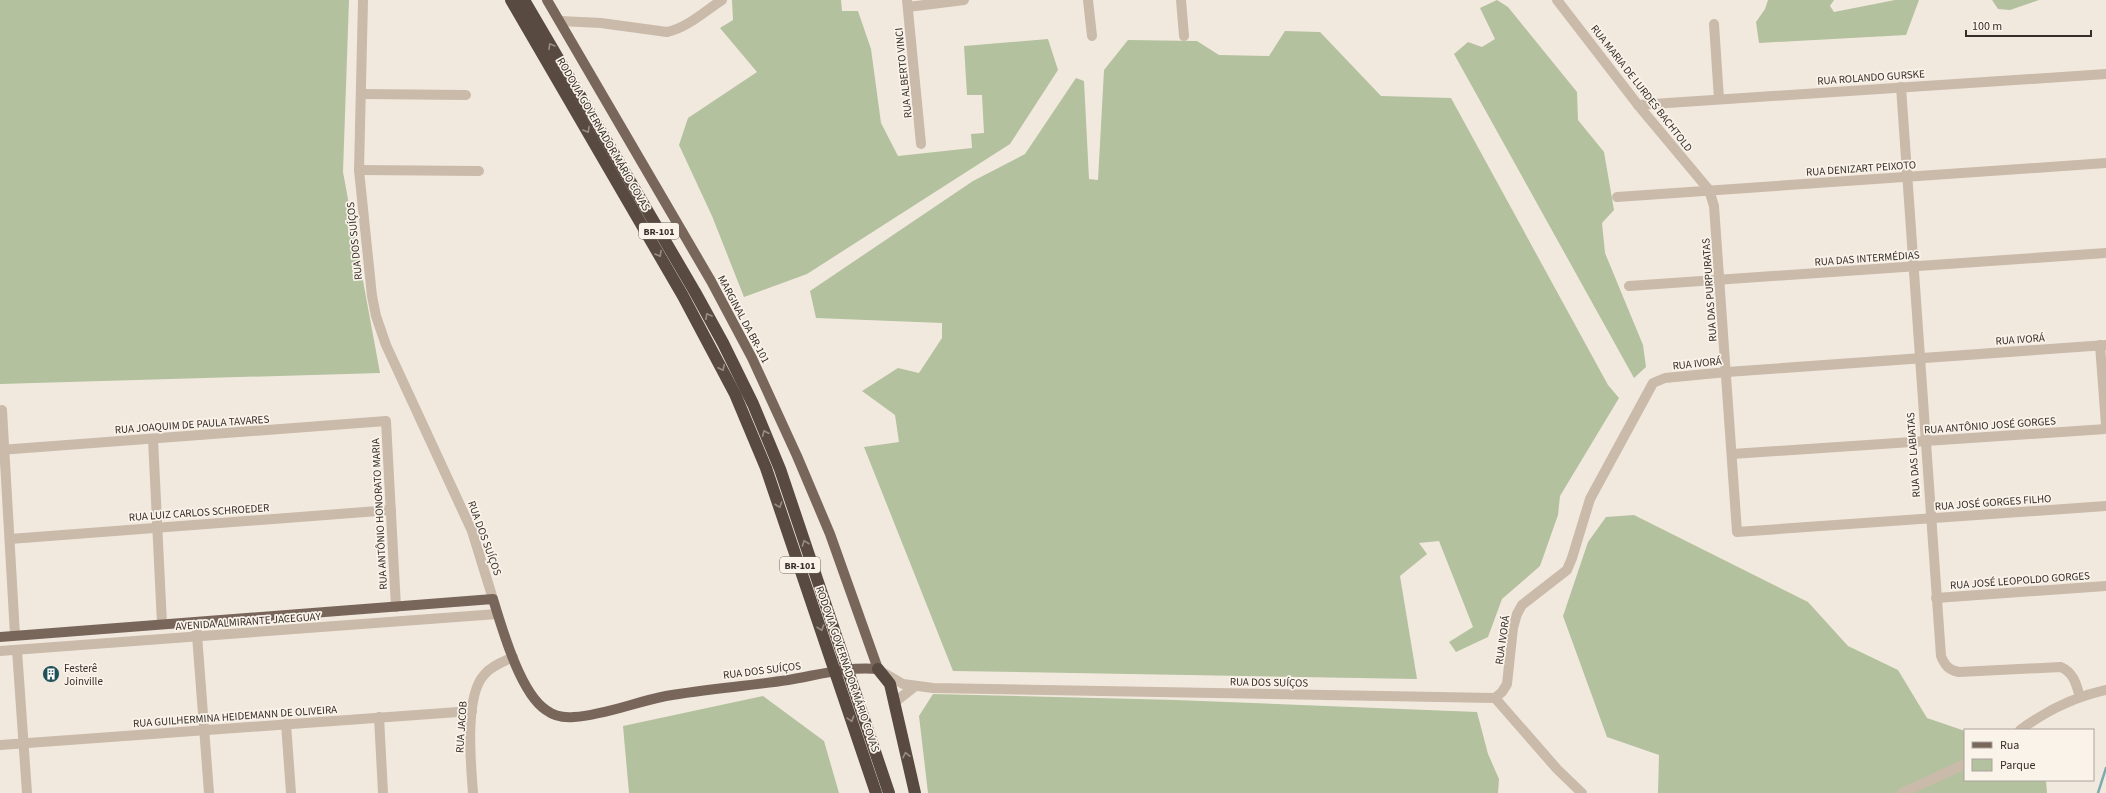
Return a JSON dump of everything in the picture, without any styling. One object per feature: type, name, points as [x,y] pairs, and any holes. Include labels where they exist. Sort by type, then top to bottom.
[{"type":"highway","name":"RODOVIA GOVERNADOR MÁRIO COVAS","points":[[511,0],[684,296],[719,360],[766,468],[888,793]]},
{"type":"highway","name":"RODOVIA GOVERNADOR MÁRIO COVAS","points":[[524,0],[695,292],[737,371],[780,469],[838,661]]},
{"type":"highway","points":[[878,669],[890,684],[915,793]]},
{"type":"highway","name":"RODOVIA GOVERNADOR MÁRIO COVAS","points":[[845,681],[876,793]]},
{"type":"main road","name":"MARGINAL DA BR-101","points":[[547,0],[661,198],[711,281],[752,358],[797,456],[830,534],[878,669]]},
{"type":"main road","name":"RUA DOS SUÍÇOS","points":[[493,599],[513,658],[537,702],[549,712],[565,717],[587,716],[650,700],[701,690],[782,681],[857,668],[878,669]]},
{"type":"main road","name":"AVENIDA ALMIRANTE JACEGUAY","points":[[0,637],[493,599]]},
{"type":"street","name":"RUA DOS SUÍÇOS","points":[[363,0],[362,94],[359,170],[372,296],[380,332],[469,524],[493,599]]},
{"type":"street","points":[[560,21],[601,23],[667,32],[687,24],[722,0]]},
{"type":"street","points":[[908,4],[964,0]]},
{"type":"street","points":[[1088,0],[1092,36]]},
{"type":"street","points":[[1180,0],[1184,36]]},
{"type":"street","name":"RUA MARIA DE LURDES BACHTOLD","points":[[1558,0],[1638,105],[1709,190]]},
{"type":"street","name":"RUA ALBERTO VINCI","points":[[908,4],[922,144]]},
{"type":"street","points":[[1714,24],[1719,99]]},
{"type":"street","name":"RUA ROLANDO GURSKE","points":[[1638,105],[2106,74]]},
{"type":"street","name":"RUA DAS LABIATAS","points":[[1901,87],[1924,441],[1941,656],[1944,665],[1951,670],[1959,672],[2062,667],[2069,670],[2074,678],[2080,697]]},
{"type":"street","points":[[362,94],[466,95]]},
{"type":"street","name":"RUA DENIZART PEIXOTO","points":[[1617,197],[2106,163]]},
{"type":"street","points":[[359,170],[480,172]]},
{"type":"street","name":"RUA DAS PURPURATAS","points":[[1709,190],[1716,213],[1737,532]]},
{"type":"street","name":"RUA DAS INTERMÉDIAS","points":[[1629,286],[2106,253]]},
{"type":"street","points":[[2103,345],[2106,425]]},
{"type":"street","name":"RUA IVORÁ","points":[[1495,698],[1502,692],[1507,684],[1513,628],[1517,614],[1522,605],[1567,570],[1590,498],[1653,383],[1665,378],[1727,372],[2103,345]]},
{"type":"street","points":[[2,410],[2,450],[10,539],[15,635]]},
{"type":"street","name":"RUA JOAQUIM DE PAULA TAVARES","points":[[2,450],[386,421]]},
{"type":"street","name":"RUA ANTÔNIO HONORATO MARIA","points":[[386,421],[396,607]]},
{"type":"street","name":"RUA ANTÔNIO JOSÉ GORGES","points":[[1732,454],[2106,429]]},
{"type":"street","points":[[153,438],[162,624]]},
{"type":"street","name":"RUA JOSÉ GORGES FILHO","points":[[1737,532],[2106,506]]},
{"type":"street","name":"RUA LUIZ CARLOS SCHROEDER","points":[[10,539],[391,510]]},
{"type":"street","name":"RUA JOSÉ LEOPOLDO GORGES","points":[[1936,598],[2106,586]]},
{"type":"street","name":"AVENIDA ALMIRANTE JACEGUAY","points":[[0,651],[497,614]]},
{"type":"street","points":[[196,622],[209,793]]},
{"type":"street","points":[[17,650],[27,793]]},
{"type":"street","name":"RUA JACOB","points":[[473,793],[471,765],[472,711],[477,687],[483,676],[491,668],[513,658]]},
{"type":"street","name":"RUA DOS SUÍÇOS","points":[[878,669],[895,680],[914,687],[1495,698]]},
{"type":"street","points":[[895,702],[914,687]]},
{"type":"street","points":[[2022,729],[2046,713],[2080,697],[2106,690]]},
{"type":"street","points":[[1495,698],[1552,764],[1582,793]]},
{"type":"street","name":"RUA GUILHERMINA HEIDEMANN DE OLIVEIRA","points":[[0,745],[472,711]]},
{"type":"street","points":[[379,717],[383,793]]},
{"type":"street","points":[[286,724],[291,793]]},
{"type":"street","points":[[1902,793],[1964,764]]},
{"type":"green space","points":[[0,0],[349,0],[343,172],[380,373],[0,384]]},
{"type":"green space","points":[[732,0],[841,0],[842,11],[858,11],[871,49],[881,123],[898,156],[972,148],[971,134],[984,133],[982,95],[967,95],[964,46],[1048,39],[1058,70],[1010,144],[807,274],[744,297],[712,216],[679,145],[688,118],[757,72],[720,28],[733,20]]},
{"type":"green space","points":[[1497,0],[1508,7],[1577,92],[1578,120],[1604,152],[1614,210],[1602,223],[1605,253],[1643,345],[1646,367],[1634,378],[1454,54],[1468,42],[1482,47],[1495,39],[1480,8]]},
{"type":"green space","points":[[1768,0],[1834,0],[1830,6],[1834,12],[1895,0],[1919,0],[1906,35],[1759,43],[1756,22],[1765,9]]},
{"type":"green space","points":[[1992,0],[2039,0],[2010,10],[1998,9]]},
{"type":"green space","points":[[1285,31],[1320,32],[1381,96],[1451,98],[1608,385],[1619,398],[1560,496],[1558,515],[1540,566],[1502,599],[1488,637],[1456,652],[1449,642],[1473,627],[1439,541],[1419,543],[1427,554],[1400,576],[1417,679],[953,671],[864,447],[899,442],[895,415],[862,391],[898,368],[919,373],[942,338],[942,323],[816,318],[810,291],[973,181],[1025,154],[1076,78],[1084,81],[1089,179],[1098,180],[1104,70],[1128,40],[1197,41],[1219,55],[1269,56]]},
{"type":"green space","points":[[1634,515],[1808,602],[1848,646],[1898,670],[1927,718],[1964,731],[1964,781],[2046,781],[2047,793],[1658,793],[1659,755],[1607,737],[1563,616],[1588,542],[1606,517]]},
{"type":"green space","points":[[933,694],[1176,700],[1477,712],[1488,754],[1499,779],[1498,793],[928,793],[919,716]]},
{"type":"green space","points":[[763,696],[824,741],[839,793],[629,793],[623,726]]},
{"type":"waterway","points":[[2098,793],[2106,768]]},
{"type":"place","name":"Festerê Joinville","points":[[51,674]]}]
